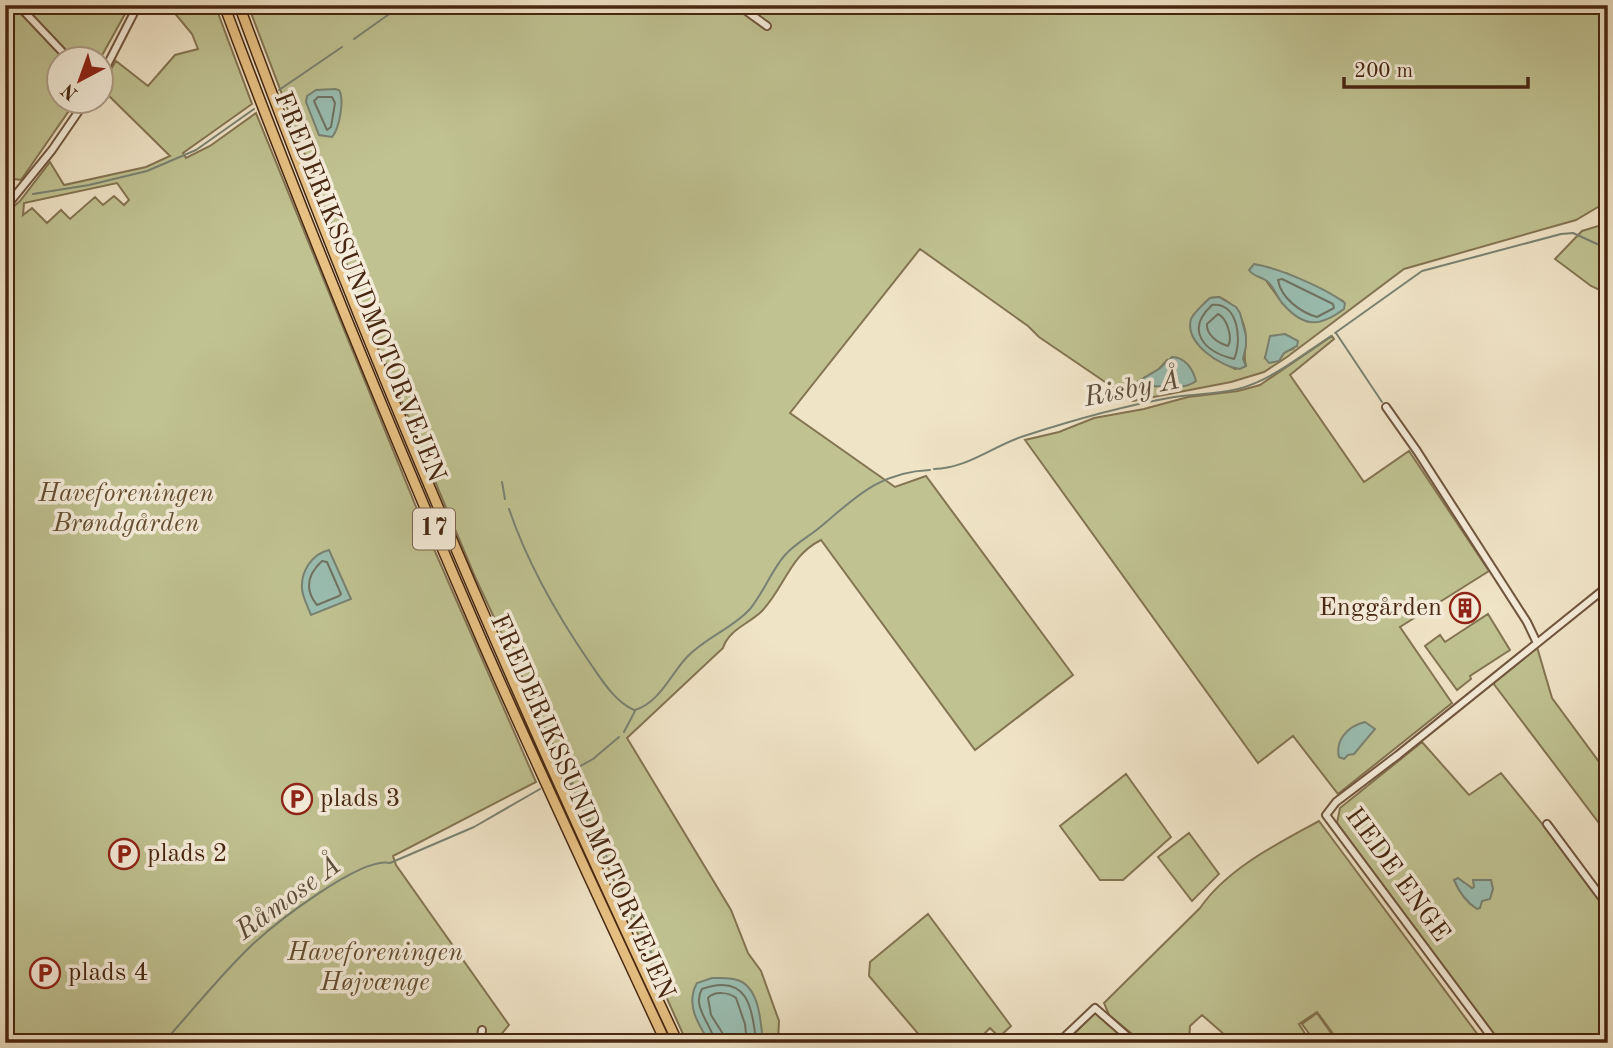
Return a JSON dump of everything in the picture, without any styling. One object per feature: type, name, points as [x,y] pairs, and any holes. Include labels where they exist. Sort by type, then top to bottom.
[{"type":"highway","name":"FREDERIKSSUNDMOTORVEJEN","points":[[224,5],[304,213],[416,486],[506,695],[666,1043]]},
{"type":"highway","name":"FREDERIKSSUNDMOTORVEJEN","points":[[239,5],[310,196],[431,494],[526,713],[678,1043]]},
{"type":"street","points":[[18,5],[57,46]]},
{"type":"street","points":[[116,48],[138,5]]},
{"type":"street","points":[[738,5],[767,26]]},
{"type":"street","points":[[5,208],[75,116]]},
{"type":"street","points":[[1386,407],[1418,451],[1527,622],[1537,643]]},
{"type":"street","name":"HEDE ENGE","points":[[1496,1043],[1326,815],[1336,802],[1608,586]]},
{"type":"street","points":[[1547,824],[1608,906]]},
{"type":"street","points":[[1058,1043],[1095,1008],[1135,1043]]},
{"type":"street","points":[[476,1043],[482,1030]]},
{"type":"green space","points":[[5,5],[130,5],[107,46],[46,46],[46,116],[65,116],[21,180],[13,179],[5,187]]},
{"type":"green space","points":[[168,5],[215,5],[252,104],[183,153],[186,158],[210,146],[256,113],[423,524],[536,782],[393,856],[396,865],[509,1025],[499,1037],[503,1043],[5,1043],[5,214],[20,201],[50,162],[64,185],[146,167],[170,156],[116,103],[116,61],[148,86],[175,55],[198,49],[192,34]],"holes":[[[117,183],[129,200],[124,205],[114,196],[103,205],[95,197],[70,219],[61,210],[47,223],[32,208],[23,215],[24,203]]]},
{"type":"green space","points":[[248,5],[666,5],[672,10],[683,5],[709,5],[712,13],[729,6],[753,19],[741,5],[1608,5],[1608,201],[1576,220],[1404,269],[1264,372],[1231,382],[1133,401],[1039,337],[1028,326],[920,249],[790,413],[895,487],[926,476],[1073,675],[975,750],[821,540],[794,563],[762,611],[735,631],[723,648],[627,738],[731,910],[748,953],[761,971],[779,1021],[778,1043],[687,1043],[475,577],[371,328]],"holes":[[[1286,273],[1341,300],[1283,304],[1267,282]],[[1219,297],[1225,300],[1235,308],[1242,319],[1246,338],[1246,366],[1235,369],[1202,348],[1195,340],[1192,321],[1210,298]],[[1285,334],[1293,349],[1265,358],[1277,337]],[[1167,360],[1180,388],[1158,384],[1140,387],[1137,382],[1159,369]]]},
{"type":"green space","points":[[1608,223],[1608,294],[1591,286],[1555,259],[1582,231]]},
{"type":"green space","points":[[1332,336],[1334,339],[1290,375],[1364,482],[1409,451],[1489,571],[1400,627],[1452,703],[1338,794],[1293,736],[1258,763],[1025,440],[1059,432],[1094,418],[1144,409],[1188,397],[1238,391],[1260,385]]},
{"type":"green space","points":[[1488,614],[1510,650],[1470,676],[1471,679],[1457,690],[1425,646],[1440,635],[1445,642]]},
{"type":"green space","points":[[1537,647],[1552,698],[1608,774],[1608,835],[1493,683]]},
{"type":"green space","points":[[1422,742],[1469,795],[1501,773],[1608,912],[1608,1036],[1600,1043],[1500,1043],[1337,823],[1340,808]]},
{"type":"green space","points":[[1126,774],[1171,837],[1123,880],[1100,880],[1060,826]]},
{"type":"green space","points":[[1319,821],[1484,1043],[1340,1043],[1317,1012],[1299,1024],[1311,1043],[1234,1043],[1202,1015],[1190,1026],[1189,1043],[1143,1043],[1109,1015],[1104,1003],[1224,881],[1254,858]]},
{"type":"green space","points":[[1189,833],[1219,874],[1192,901],[1158,857]]},
{"type":"green space","points":[[928,914],[1011,1026],[999,1037],[990,1028],[975,1043],[926,1043],[869,976],[870,962]]},
{"type":"green space","points":[[1095,1013],[1129,1043],[1065,1043]]},
{"type":"green space","points":[[1317,1013],[1338,1043],[1316,1043],[1302,1024]]},
{"type":"water","points":[[316,90],[339,90],[341,95],[337,128],[332,137],[319,135],[306,102],[307,96]]},
{"type":"water","points":[[1254,264],[1289,274],[1314,285],[1345,303],[1344,309],[1320,322],[1305,321],[1291,312],[1269,283],[1249,270]]},
{"type":"water","points":[[1219,297],[1236,307],[1240,313],[1246,336],[1243,359],[1246,366],[1240,369],[1214,359],[1198,345],[1190,328],[1191,319],[1197,311],[1210,298]]},
{"type":"water","points":[[1285,334],[1298,341],[1297,346],[1284,353],[1279,361],[1269,363],[1265,358],[1270,336]]},
{"type":"water","points":[[1172,357],[1188,364],[1196,381],[1190,385],[1176,387],[1140,387],[1137,382],[1159,369]]},
{"type":"water","points":[[329,550],[351,599],[311,615],[302,591],[303,575],[317,555]]},
{"type":"water","points":[[1365,722],[1375,729],[1354,754],[1344,759],[1339,757],[1339,745],[1344,735],[1348,730]]},
{"type":"water","points":[[1458,878],[1472,888],[1473,880],[1491,880],[1493,889],[1490,899],[1482,901],[1477,909],[1461,893],[1454,880]]},
{"type":"water","points":[[712,978],[737,980],[747,985],[756,1000],[763,1043],[710,1043],[694,1014],[692,999],[697,983]]},
{"type":"waterway","points":[[354,39],[402,5]]},
{"type":"waterway","points":[[279,90],[342,47]]},
{"type":"waterway","points":[[33,194],[89,185],[147,171],[196,150],[254,109]]},
{"type":"waterway","name":"Risby Å","points":[[1335,333],[1422,271],[1561,234],[1573,233],[1608,249]]},
{"type":"waterway","points":[[1336,333],[1382,402]]},
{"type":"waterway","name":"Risby Å","points":[[934,469],[958,465],[1013,440],[1098,414],[1174,397],[1230,391],[1251,385],[1331,336]]},
{"type":"waterway","name":"Risby Å","points":[[635,710],[658,694],[694,650],[750,609],[780,561],[793,547],[869,488],[896,476],[930,470]]},
{"type":"waterway","points":[[502,482],[505,499]]},
{"type":"waterway","points":[[509,509],[534,570],[566,627],[609,690],[634,710]]},
{"type":"waterway","name":"Råmose Å","points":[[624,732],[635,711]]},
{"type":"waterway","name":"Råmose Å","points":[[568,773],[593,759],[619,737]]},
{"type":"waterway","points":[[571,780],[664,980]]},
{"type":"waterway","name":"Råmose Å","points":[[163,1043],[254,943],[319,893],[360,870],[390,863],[474,827],[540,789]]},
{"type":"place","name":"Enggården","points":[[1465,608]]},
{"type":"place","name":"plads 3","points":[[297,799]]},
{"type":"place","name":"plads 2","points":[[124,854]]},
{"type":"place","name":"plads 4","points":[[45,973]]},
{"type":"park label","name":"Haveforeningen Brøndgården","points":[[126,509]]},
{"type":"park label","name":"Haveforeningen Højvænge","points":[[375,968]]}]
